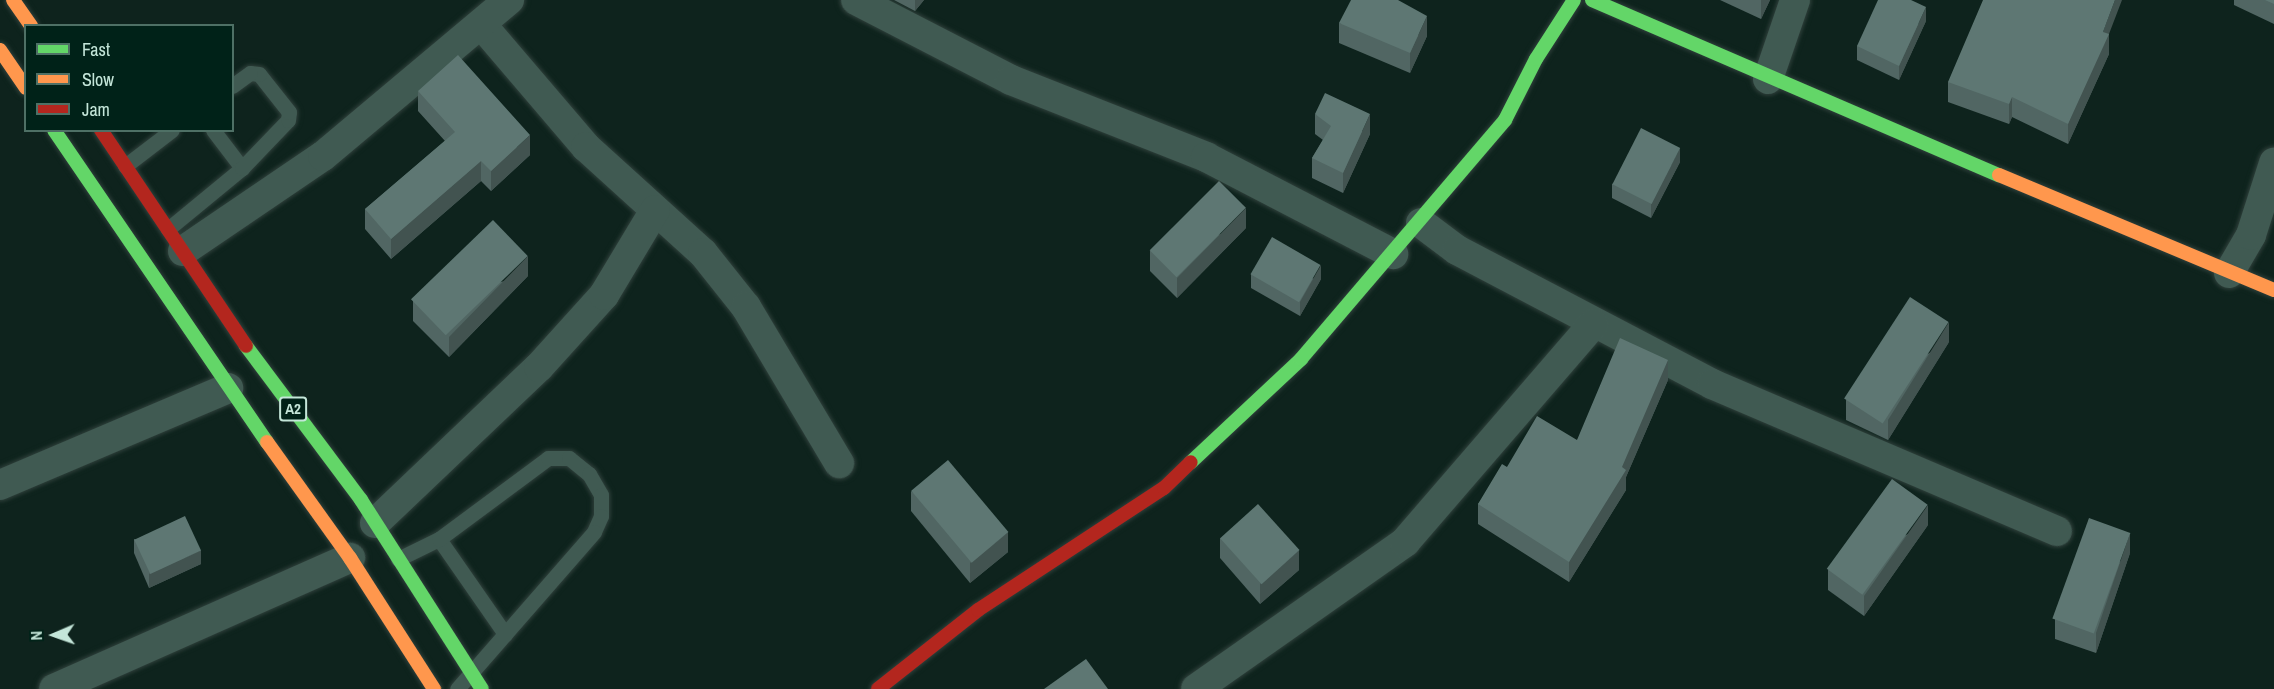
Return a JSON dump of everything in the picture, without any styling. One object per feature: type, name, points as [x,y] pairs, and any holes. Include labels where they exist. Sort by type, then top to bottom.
[{"type":"main road","points":[[13,0],[30,24]]},
{"type":"main road","points":[[878,689],[978,610],[1164,488],[1301,359],[1421,223],[1504,120],[1536,59],[1574,0]]},
{"type":"main road","points":[[1592,0],[1768,79],[2274,290]]},
{"type":"main road","points":[[0,50],[24,85]]},
{"type":"main road","name":"A2","points":[[55,132],[228,388],[350,558],[434,689]]},
{"type":"main road","name":"A2","points":[[102,132],[257,362],[375,523],[482,689]]},
{"type":"street","points":[[176,240],[323,156],[509,0]]},
{"type":"street","points":[[856,0],[1011,80],[1206,157],[1393,254]]},
{"type":"street","points":[[1768,79],[1795,0]]},
{"type":"street","points":[[481,24],[586,147],[703,253],[746,307],[839,463]]},
{"type":"street","points":[[2229,273],[2251,235],[2274,163]]},
{"type":"street","points":[[375,523],[539,367],[604,295],[655,210]]},
{"type":"street","points":[[1421,223],[1457,250],[1593,324],[1712,384],[2057,531]]},
{"type":"street","points":[[1196,689],[1405,542],[1593,324]]},
{"type":"street","points":[[0,485],[228,388]]},
{"type":"street","points":[[54,689],[350,558]]},
{"type":"lane","points":[[176,240],[290,115],[259,74],[250,73],[234,85]]},
{"type":"lane","points":[[125,166],[169,132]]},
{"type":"lane","points":[[215,132],[242,168]]},
{"type":"lane","points":[[398,558],[439,539],[548,458],[569,458],[589,474],[601,495],[601,516],[594,532],[457,689]]},
{"type":"lane","points":[[439,539],[505,634]]},
{"type":"building","points":[[1351,0],[1398,0],[1427,16],[1410,53],[1339,23]]},
{"type":"building","points":[[1878,0],[1911,0],[1926,7],[1899,66],[1857,46]]},
{"type":"building","points":[[1983,0],[2115,0],[2103,32],[2109,34],[2068,124],[2012,97],[2009,104],[1948,82]]},
{"type":"building","points":[[458,55],[530,135],[491,171],[481,161],[391,239],[365,209],[455,132],[418,91]]},
{"type":"building","points":[[1325,93],[1370,114],[1343,173],[1312,158],[1331,126],[1315,114]]},
{"type":"building","points":[[1641,128],[1680,148],[1652,204],[1612,184]]},
{"type":"building","points":[[1219,181],[1246,208],[1177,277],[1150,250]]},
{"type":"building","points":[[493,220],[528,256],[446,335],[411,299]]},
{"type":"building","points":[[1272,237],[1320,265],[1299,302],[1250,274]]},
{"type":"building","points":[[1910,297],[1949,322],[1883,424],[1844,398]]},
{"type":"building","points":[[1620,338],[1668,360],[1622,467],[1626,470],[1569,562],[1478,504],[1502,464],[1507,467],[1537,416],[1577,440]]},
{"type":"building","points":[[948,460],[1008,532],[972,563],[911,491]]},
{"type":"building","points":[[1892,479],[1928,505],[1862,595],[1827,569]]},
{"type":"building","points":[[1258,504],[1299,550],[1262,584],[1220,538]]},
{"type":"building","points":[[185,516],[201,550],[150,574],[134,540]]},
{"type":"building","points":[[2089,518],[2130,533],[2094,634],[2052,619]]},
{"type":"building","points":[[1086,659],[1108,689],[1044,689]]},
{"type":"traffic: fast","points":[[1191,462],[1301,359],[1505,120],[1536,59],[1574,0]]},
{"type":"traffic: fast","points":[[1592,0],[1999,175]]},
{"type":"traffic: fast","points":[[55,132],[267,442]]},
{"type":"traffic: fast","points":[[246,346],[361,500],[482,689]]},
{"type":"traffic: slow","points":[[13,0],[30,24]]},
{"type":"traffic: slow","points":[[0,50],[24,85]]},
{"type":"traffic: slow","points":[[1999,175],[2274,290]]},
{"type":"traffic: slow","points":[[267,442],[350,558],[434,689]]},
{"type":"traffic: jam","points":[[102,132],[246,346]]},
{"type":"traffic: jam","points":[[878,689],[978,610],[1164,488],[1191,462]]}]
